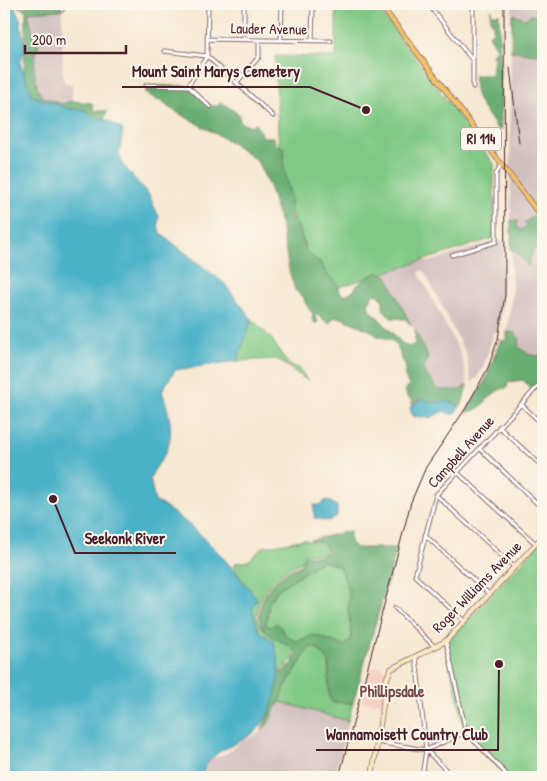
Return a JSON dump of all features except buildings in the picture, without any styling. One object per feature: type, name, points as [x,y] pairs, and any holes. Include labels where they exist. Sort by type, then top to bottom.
[{"type":"main road","name":"RI 114","points":[[380,4],[543,219]]},
{"type":"main road","name":"Roger Williams Avenue","points":[[372,777],[389,671],[446,641],[543,536]]},
{"type":"street","points":[[62,4],[62,10]]},
{"type":"street","points":[[188,86],[207,56],[208,4]]},
{"type":"street","points":[[244,4],[244,39]]},
{"type":"street","points":[[281,40],[282,4]]},
{"type":"street","points":[[312,41],[313,4]]},
{"type":"street","points":[[428,4],[473,61]]},
{"type":"street","points":[[473,4],[473,87]]},
{"type":"street","name":"Lauder Avenue","points":[[207,39],[331,41]]},
{"type":"street","points":[[236,84],[259,57],[260,40]]},
{"type":"street","points":[[164,51],[173,54],[207,56],[273,116]]},
{"type":"street","points":[[146,85],[188,86],[210,107]]},
{"type":"street","points":[[452,254],[496,242],[496,174],[501,165]]},
{"type":"street","name":"Campbell Avenue","points":[[464,622],[415,576],[436,495],[543,381]]},
{"type":"street","points":[[521,404],[543,425]]},
{"type":"street","points":[[499,426],[543,467]]},
{"type":"street","points":[[479,448],[543,509]]},
{"type":"street","points":[[457,472],[536,544]]},
{"type":"street","points":[[436,495],[515,568]]},
{"type":"street","points":[[425,535],[489,594]]},
{"type":"street","points":[[395,608],[435,647]]},
{"type":"street","points":[[446,641],[466,732],[509,777]]},
{"type":"street","points":[[416,656],[426,750],[422,777]]},
{"type":"street","points":[[377,742],[426,750],[466,732]]},
{"type":"street","points":[[426,750],[453,777]]},
{"type":"shaded area","points":[[512,4],[538,4],[536,14],[529,15],[526,19],[512,15]]},
{"type":"shaded area","points":[[62,10],[63,79],[65,83],[72,84],[72,103],[61,104],[41,96],[34,80],[34,56],[37,46],[27,12]]},
{"type":"shaded area","points":[[517,50],[535,56],[543,53],[543,220],[538,214],[527,223],[526,227],[519,230],[515,220],[511,220],[511,52]]},
{"type":"shaded area","points":[[496,241],[504,242],[501,318],[497,331],[494,332],[483,368],[476,379],[471,382],[466,354],[424,271],[421,270],[419,273],[461,355],[465,369],[467,385],[460,390],[439,390],[423,371],[428,357],[387,276],[382,272],[411,260],[429,262]]},
{"type":"shaded area","points":[[535,247],[543,247],[543,356],[529,355],[523,352],[518,347],[520,339],[515,333],[507,332],[512,294],[511,250],[516,251],[527,265],[530,254]]},
{"type":"shaded area","points":[[379,666],[389,671],[383,703],[362,702],[370,669]]},
{"type":"shaded area","points":[[280,702],[349,721],[334,777],[200,777],[211,759],[227,753],[242,741],[258,734],[268,724],[276,705]]},
{"type":"green space","points":[[13,4],[19,4],[23,7],[32,4],[62,7],[62,10],[28,12],[35,42],[39,44],[34,64],[38,89],[41,96],[61,104],[73,101],[92,103],[94,111],[107,111],[103,123],[37,105],[35,97],[30,98],[24,71],[26,10]]},
{"type":"green space","points":[[336,4],[375,4],[494,164],[494,238],[339,287],[325,275],[304,248],[280,181],[275,56],[336,57]]},
{"type":"green space","points":[[491,9],[492,15],[499,13],[501,130],[497,129],[481,105],[474,85],[474,75],[489,75],[492,72],[494,58],[492,54],[495,52],[496,47],[489,35],[493,31],[493,24],[490,19]]},
{"type":"green space","points":[[514,14],[526,19],[529,15],[543,15],[543,53],[511,52],[512,15]]},
{"type":"green space","points":[[187,86],[209,106],[217,106],[221,102],[240,115],[239,119],[243,124],[251,126],[255,123],[263,137],[273,137],[276,145],[285,148],[284,167],[291,207],[290,215],[299,228],[306,251],[320,262],[329,277],[337,282],[341,294],[345,295],[355,290],[356,286],[368,277],[379,272],[387,276],[411,325],[405,319],[391,318],[383,309],[383,301],[379,295],[373,294],[368,304],[369,308],[402,343],[409,347],[415,344],[415,330],[428,357],[423,371],[439,390],[460,390],[467,385],[462,405],[429,402],[421,398],[412,404],[405,390],[409,385],[405,375],[406,365],[396,344],[339,317],[333,318],[329,324],[318,315],[314,316],[318,321],[316,324],[312,320],[313,314],[305,303],[304,298],[295,290],[289,270],[281,224],[269,186],[257,161],[232,143],[168,107],[161,99],[157,100],[146,93],[146,87]]},
{"type":"green space","points":[[538,213],[543,220],[543,247],[533,249],[528,266],[516,251],[511,250],[511,220],[518,221],[517,227],[521,230],[528,225],[524,223]]},
{"type":"green space","points":[[252,319],[271,338],[286,361],[291,366],[299,368],[308,381],[277,359],[237,361]]},
{"type":"green space","points":[[507,332],[515,333],[520,339],[518,347],[530,355],[543,356],[543,381],[533,391],[523,380],[508,382],[507,388],[496,392],[478,408],[466,412],[485,381],[500,341],[507,340]]},
{"type":"green space","points":[[350,531],[350,542],[356,548],[397,548],[353,703],[332,702],[329,699],[329,661],[318,649],[310,647],[286,685],[279,704],[276,706],[268,724],[262,729],[271,709],[278,675],[292,664],[297,653],[293,648],[271,636],[264,629],[260,621],[261,604],[276,580],[301,565],[304,555],[320,556],[326,553],[327,548],[324,543],[310,540]],"holes":[[[322,561],[337,565],[342,572],[349,592],[348,610],[352,635],[349,642],[344,646],[316,635],[296,641],[288,637],[277,623],[270,627],[266,625],[269,602],[280,588]]]},
{"type":"green space","points":[[305,539],[324,543],[326,546],[324,554],[305,553],[301,562],[278,576],[262,596],[257,612],[258,620],[265,631],[295,648],[293,659],[279,673],[274,642],[259,631],[252,608],[256,599],[235,570],[235,563],[248,561],[263,547]]},
{"type":"green space","points":[[543,540],[543,777],[507,777],[465,734],[446,642]]},
{"type":"green space","points":[[321,561],[337,565],[342,572],[349,592],[348,610],[352,635],[349,642],[344,646],[316,635],[296,641],[266,625],[269,602],[280,588]]},
{"type":"green space","points":[[310,647],[318,649],[329,661],[328,680],[332,702],[353,703],[348,721],[280,702],[283,690]]},
{"type":"water","points":[[4,4],[13,4],[20,19],[25,48],[20,63],[32,96],[70,109],[85,110],[95,118],[107,120],[123,130],[119,154],[122,164],[149,195],[159,217],[160,233],[224,283],[252,319],[237,361],[175,370],[162,391],[169,415],[170,440],[164,455],[150,479],[155,501],[198,532],[257,599],[252,608],[259,631],[274,642],[278,661],[277,689],[263,723],[252,734],[215,755],[201,777],[4,777]]},
{"type":"water","points":[[423,398],[429,402],[452,402],[460,406],[454,415],[443,411],[430,418],[412,416],[410,407]]},
{"type":"water","points":[[327,500],[337,506],[337,516],[328,521],[314,518],[314,505],[319,505]]},
{"type":"railway","points":[[339,777],[411,502],[426,467],[466,408],[488,368],[498,339],[505,295],[504,4]]},
{"type":"railway","points":[[510,68],[519,143]]},
{"type":"place","name":"Mount Saint Marys Cemetery","points":[[366,110]]},
{"type":"place","name":"Seekonk River","points":[[53,499]]},
{"type":"place","name":"Wannamoisett Country Club","points":[[499,664]]},
{"type":"district","name":"Phillipsdale","points":[[392,691]]}]
